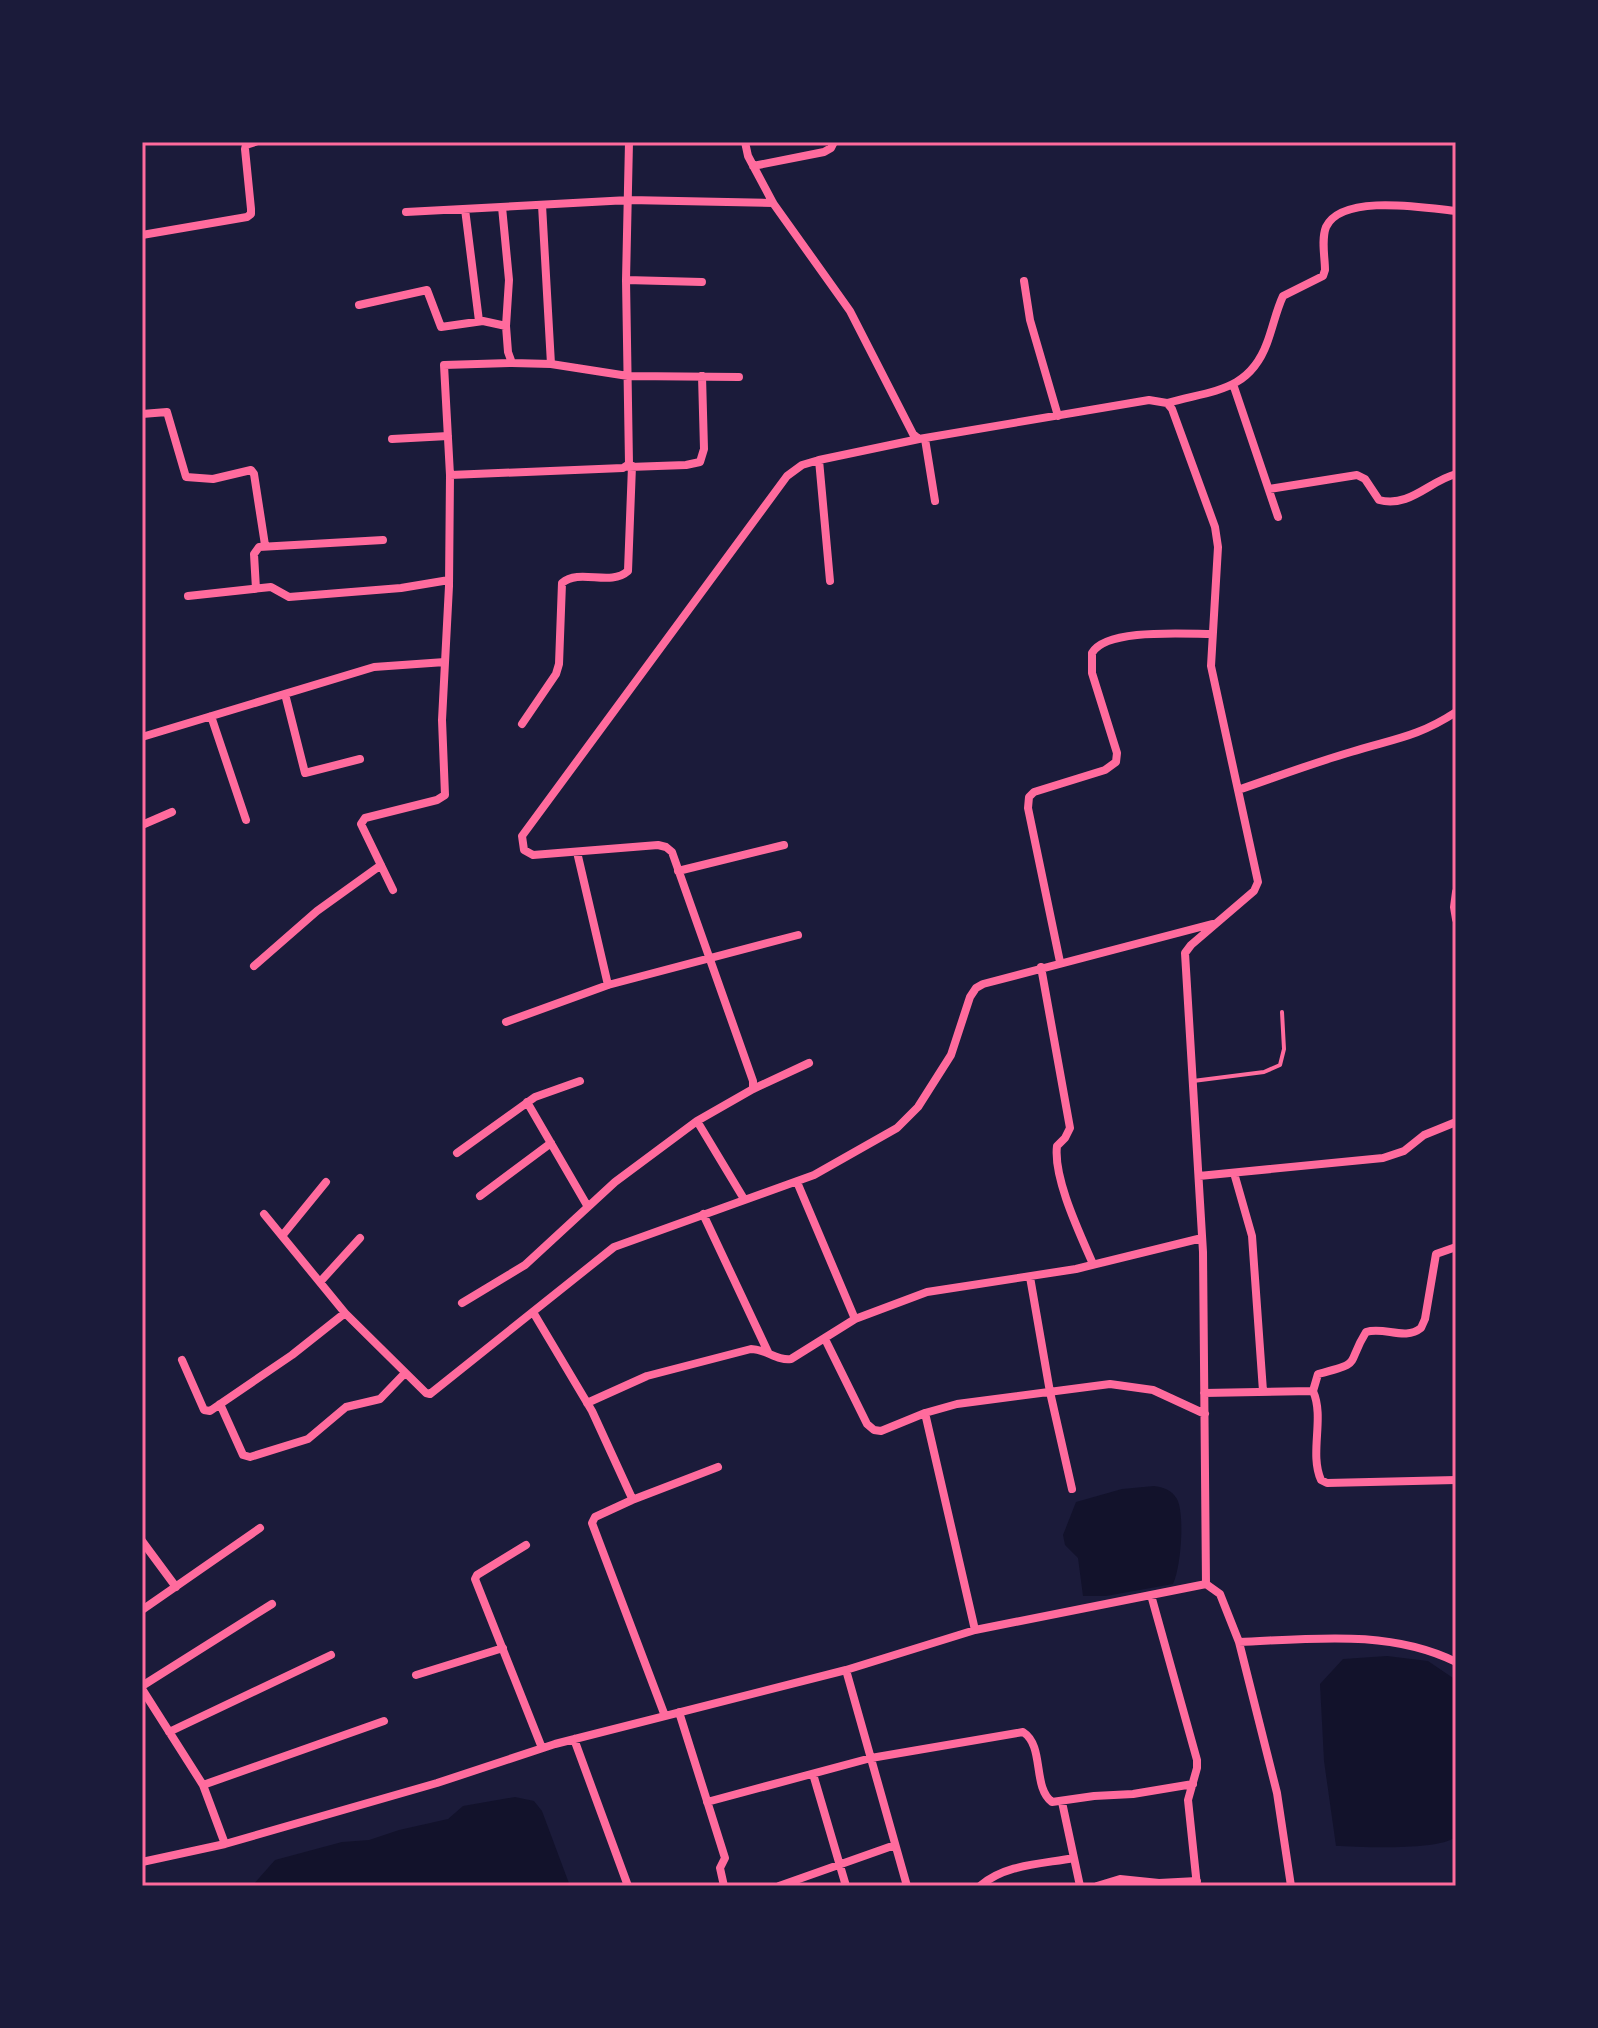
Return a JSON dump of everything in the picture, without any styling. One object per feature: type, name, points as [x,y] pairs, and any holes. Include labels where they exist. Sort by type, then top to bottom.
[{"type":"street","points":[[522,724],[556,674],[559,664],[562,583],[571,577],[620,577],[628,571],[630,466],[626,280],[629,142]]},
{"type":"street","points":[[745,142],[753,166],[773,203],[861,331],[913,434],[922,439],[935,501]]},
{"type":"street","points":[[753,166],[824,152],[834,142]]},
{"type":"street","points":[[142,235],[251,214],[249,143]]},
{"type":"street","points":[[406,212],[629,200],[773,203]]},
{"type":"street","points":[[542,205],[551,364]]},
{"type":"street","points":[[753,1089],[753,1081],[672,852],[666,847],[528,854],[524,850],[522,836],[764,504],[787,476],[802,465],[819,460],[1149,400],[1167,403],[1233,384],[1244,379],[1260,359],[1283,296],[1323,276],[1325,229],[1332,219],[1356,208],[1390,205],[1456,211]]},
{"type":"street","points":[[502,207],[509,280],[506,326],[512,363]]},
{"type":"street","points":[[465,209],[479,321]]},
{"type":"street","points":[[626,280],[702,282]]},
{"type":"street","points":[[1024,281],[1030,320],[1058,416]]},
{"type":"street","points":[[359,305],[427,290],[441,327],[479,321],[506,326]]},
{"type":"street","points":[[393,890],[362,827],[362,821],[445,795],[442,720],[449,580],[450,475],[444,365],[551,364],[628,376],[739,377]]},
{"type":"street","points":[[450,475],[700,462],[704,449],[702,376]]},
{"type":"street","points":[[1233,384],[1278,517]]},
{"type":"street","points":[[1167,403],[1172,409],[1217,536],[1211,666],[1258,882],[1254,891],[1185,953],[1202,1238],[1206,1584]]},
{"type":"street","points":[[142,414],[167,412],[186,477],[213,479],[251,470],[265,545]]},
{"type":"street","points":[[392,439],[448,436]]},
{"type":"street","points":[[819,460],[830,581]]},
{"type":"street","points":[[1269,489],[1357,475],[1365,479],[1379,500],[1389,502],[1415,497],[1456,474]]},
{"type":"street","points":[[256,589],[254,554],[259,547],[383,540]]},
{"type":"street","points":[[188,596],[271,587],[289,597],[401,588],[449,580]]},
{"type":"street","points":[[1060,962],[1028,808],[1029,797],[1034,792],[1105,770],[1116,762],[1117,753],[1092,673],[1092,653],[1103,641],[1116,638],[1212,634]]},
{"type":"street","points":[[142,737],[374,667],[445,662]]},
{"type":"street","points":[[285,694],[305,773],[360,759]]},
{"type":"street","points":[[1238,790],[1354,751],[1404,739],[1437,725],[1456,712]]},
{"type":"street","points":[[211,716],[246,820]]},
{"type":"street","points":[[142,825],[172,812]]},
{"type":"street","points":[[678,871],[784,845]]},
{"type":"street","points":[[577,852],[608,985]]},
{"type":"street","points":[[254,966],[317,911],[381,865]]},
{"type":"street","points":[[1456,892],[1456,919]]},
{"type":"street","points":[[264,1214],[345,1313],[426,1393],[435,1391],[614,1247],[797,1182],[871,1145],[897,1128],[918,1107],[951,1055],[970,997],[976,988],[998,978],[1216,923]]},
{"type":"street","points":[[506,1022],[608,985],[798,935]]},
{"type":"street","points":[[1041,967],[1070,1128],[1057,1146],[1056,1160],[1068,1202],[1093,1264]]},
{"type":"street","points":[[462,1303],[525,1265],[615,1182],[697,1121],[753,1089],[809,1063]]},
{"type":"street","points":[[457,1153],[527,1102],[580,1081]]},
{"type":"street","points":[[527,1102],[588,1207]]},
{"type":"street","points":[[697,1121],[744,1199]]},
{"type":"street","points":[[1199,1176],[1394,1156],[1424,1135],[1456,1122]]},
{"type":"street","points":[[480,1196],[551,1143]]},
{"type":"street","points":[[1234,1173],[1252,1236],[1263,1391]]},
{"type":"street","points":[[282,1236],[326,1182]]},
{"type":"street","points":[[797,1182],[855,1319]]},
{"type":"street","points":[[703,1214],[768,1352]]},
{"type":"street","points":[[320,1282],[360,1238]]},
{"type":"street","points":[[587,1403],[658,1373],[751,1349],[768,1352],[783,1360],[791,1359],[855,1319],[927,1292],[1030,1277],[1202,1238]]},
{"type":"street","points":[[1456,1247],[1436,1254],[1425,1319],[1418,1331],[1407,1334],[1372,1329],[1366,1332],[1352,1363],[1318,1374],[1313,1391],[1317,1467],[1321,1480],[1352,1483],[1456,1480]]},
{"type":"street","points":[[1030,1277],[1050,1392],[1072,1489]]},
{"type":"street","points":[[533,1312],[587,1403],[632,1500]]},
{"type":"street","points":[[182,1360],[204,1410],[210,1411],[292,1355],[345,1313]]},
{"type":"street","points":[[825,1339],[867,1424],[874,1430],[891,1428],[925,1413],[957,1404],[1110,1384],[1126,1384],[1161,1393],[1205,1414]]},
{"type":"street","points":[[220,1404],[243,1455],[250,1457],[308,1439],[346,1407],[380,1399],[405,1373]]},
{"type":"street","points":[[1204,1393],[1313,1391]]},
{"type":"street","points":[[925,1413],[975,1630]]},
{"type":"street","points":[[665,1716],[592,1523],[595,1517],[632,1500],[718,1467]]},
{"type":"street","points":[[142,1610],[260,1528]]},
{"type":"street","points":[[142,1541],[176,1587]]},
{"type":"street","points":[[526,1545],[475,1579],[542,1748]]},
{"type":"street","points":[[142,1862],[225,1844],[437,1783],[542,1748],[846,1670],[975,1630],[1206,1584],[1220,1594],[1239,1642],[1277,1793],[1291,1886]]},
{"type":"street","points":[[1097,1886],[1130,1879],[1197,1883],[1188,1800],[1197,1760],[1151,1595]]},
{"type":"street","points":[[225,1844],[203,1785],[142,1687],[272,1604]]},
{"type":"street","points":[[1239,1642],[1333,1639],[1398,1642],[1431,1650],[1456,1662]]},
{"type":"street","points":[[416,1675],[503,1648]]},
{"type":"street","points":[[169,1732],[331,1655]]},
{"type":"street","points":[[846,1670],[907,1886]]},
{"type":"street","points":[[679,1712],[725,1858],[720,1868],[724,1886]]},
{"type":"street","points":[[203,1785],[384,1721]]},
{"type":"street","points":[[707,1802],[871,1758],[1023,1732],[1031,1741],[1048,1799],[1062,1802],[1193,1784]]},
{"type":"street","points":[[574,1739],[628,1886]]},
{"type":"street","points":[[813,1774],[846,1886]]},
{"type":"street","points":[[1062,1802],[1080,1886]]},
{"type":"street","points":[[779,1886],[895,1845]]},
{"type":"street","points":[[982,1885],[990,1877],[1008,1870],[1074,1858]]},
{"type":"lane","points":[[1193,1081],[1264,1072],[1280,1065],[1284,1049],[1282,1012]]},
{"type":"shaded area","points":[[1154,1486],[1173,1493],[1181,1516],[1181,1541],[1173,1584],[1106,1596],[1083,1596],[1078,1558],[1065,1545],[1063,1535],[1076,1502],[1122,1489]]},
{"type":"shaded area","points":[[1387,1656],[1428,1661],[1456,1680],[1456,1837],[1416,1846],[1336,1846],[1324,1761],[1320,1684],[1343,1659]]},
{"type":"shaded area","points":[[515,1797],[534,1801],[542,1811],[570,1886],[252,1886],[275,1860],[342,1842],[369,1840],[448,1819],[463,1806]]}]
